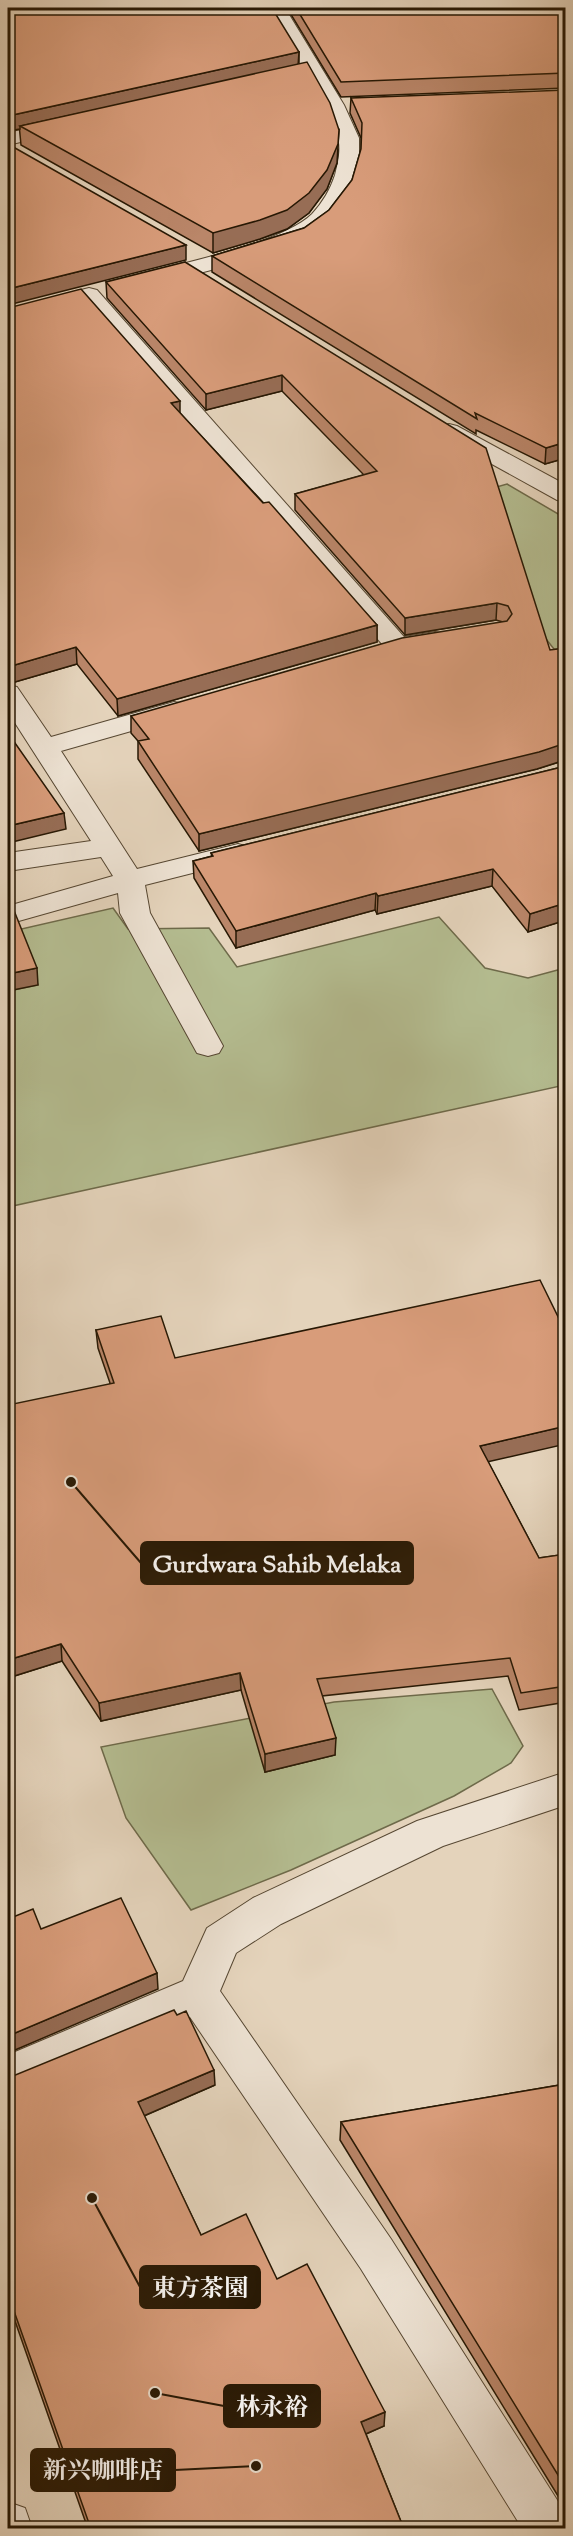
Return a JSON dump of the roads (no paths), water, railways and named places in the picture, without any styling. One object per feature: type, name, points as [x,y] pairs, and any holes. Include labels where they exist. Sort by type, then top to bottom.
[{"type":"street","points":[[133,283],[196,260],[295,236],[319,219],[339,194],[349,164],[349,138],[334,105],[276,8]]},
{"type":"street","points":[[291,76],[314,71]]},
{"type":"street","points":[[334,105],[358,104]]},
{"type":"street","points":[[8,139],[87,122]]},
{"type":"street","points":[[8,148],[28,159]]},
{"type":"street","points":[[196,260],[218,286]]},
{"type":"street","points":[[89,295],[386,650],[452,637]]},
{"type":"street","points":[[426,416],[475,447],[566,495]]},
{"type":"street","points":[[8,693],[130,879],[135,913],[208,1046]]},
{"type":"street","points":[[45,747],[193,705]]},
{"type":"street","points":[[8,915],[130,879],[269,845]]},
{"type":"street","points":[[8,862],[109,847]]},
{"type":"street","points":[[8,2076],[198,1994],[221,1941],[267,1911],[431,1833],[566,1788]]},
{"type":"street","points":[[198,1994],[376,2254],[548,2529]]},
{"type":"place","name":"Gurdwara Sahib Melaka","points":[[71,1482]]},
{"type":"place","name":"東方茶園","points":[[92,2198]]},
{"type":"place","name":"林永裕","points":[[155,2393]]},
{"type":"place","name":"新兴咖啡店","points":[[256,2466]]}]
